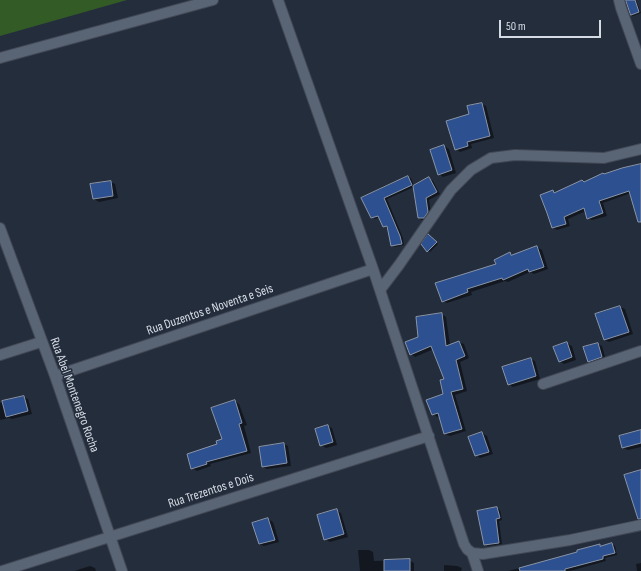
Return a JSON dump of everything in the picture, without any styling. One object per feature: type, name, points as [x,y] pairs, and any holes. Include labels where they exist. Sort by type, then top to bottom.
[{"type":"street","points":[[0,58],[213,0]]},
{"type":"street","points":[[278,0],[373,269],[464,544],[472,553],[478,571]]},
{"type":"street","points":[[619,0],[620,8],[641,64]]},
{"type":"street","points":[[380,290],[400,265],[451,190],[470,170],[491,158],[515,155],[604,158],[641,148]]},
{"type":"street","name":"Rua Abel Montenegro Rocha","points":[[0,228],[41,342],[55,376],[122,571]]},
{"type":"street","name":"Rua Duzentos e Noventa e Seis","points":[[55,376],[373,269]]},
{"type":"street","points":[[0,355],[41,342]]},
{"type":"street","points":[[543,384],[641,351]]},
{"type":"street","name":"Rua Trezentos e Dois","points":[[2,571],[429,436]]},
{"type":"street","points":[[472,553],[482,554],[570,540],[641,525]]},
{"type":"green space","points":[[0,0],[127,0],[0,36]]},
{"type":"building","points":[[626,0],[635,0],[639,12],[631,15]]},
{"type":"building","points":[[482,103],[490,136],[467,142],[468,146],[455,150],[446,121],[469,114],[467,106]]},
{"type":"building","points":[[444,145],[452,170],[438,175],[430,150]]},
{"type":"building","points":[[641,164],[641,222],[638,222],[629,191],[599,201],[603,213],[587,219],[584,208],[564,217],[566,224],[552,228],[540,195],[553,190],[554,193],[582,180],[584,182],[603,173],[604,174]]},
{"type":"building","points":[[408,176],[412,185],[384,198],[402,244],[391,246],[387,226],[383,227],[378,216],[371,218],[361,198]]},
{"type":"building","points":[[429,177],[437,192],[426,198],[428,212],[424,218],[418,218],[413,186]]},
{"type":"building","points":[[111,181],[113,196],[93,199],[90,184]]},
{"type":"building","points":[[428,234],[437,242],[427,252],[421,244]]},
{"type":"building","points":[[537,246],[544,267],[529,272],[528,269],[503,280],[502,278],[467,289],[468,292],[442,302],[435,283],[496,264],[494,260],[510,252],[511,255]]},
{"type":"building","points":[[620,306],[629,332],[604,340],[595,314]]},
{"type":"building","points":[[442,313],[446,346],[459,341],[465,356],[456,360],[463,389],[451,392],[462,429],[444,434],[438,413],[432,415],[426,400],[443,394],[440,380],[444,379],[431,346],[410,355],[405,342],[418,337],[416,317]]},
{"type":"building","points":[[567,342],[572,357],[559,362],[553,347]]},
{"type":"building","points":[[598,343],[602,357],[588,362],[583,347]]},
{"type":"building","points":[[531,358],[536,376],[508,385],[502,367]]},
{"type":"building","points":[[24,396],[28,411],[6,417],[2,401]]},
{"type":"building","points":[[235,400],[242,423],[239,424],[247,451],[206,462],[207,464],[191,469],[187,454],[217,444],[216,441],[222,439],[211,408]]},
{"type":"building","points":[[328,425],[333,442],[320,446],[315,429]]},
{"type":"building","points":[[641,430],[641,443],[622,448],[619,436]]},
{"type":"building","points":[[482,432],[489,452],[475,456],[468,437]]},
{"type":"building","points":[[284,443],[287,463],[262,467],[259,447]]},
{"type":"building","points":[[641,470],[641,519],[638,519],[624,475]]},
{"type":"building","points":[[497,507],[500,518],[496,519],[499,543],[484,545],[477,511]]},
{"type":"building","points":[[337,509],[344,534],[324,540],[317,515]]},
{"type":"building","points":[[268,518],[275,540],[259,544],[252,523]]},
{"type":"building","points":[[612,543],[615,553],[603,556],[603,559],[565,569],[565,571],[520,571],[519,568],[577,552],[577,550],[600,544],[600,546]]},
{"type":"building","points":[[410,559],[410,571],[384,571],[384,560]]}]
